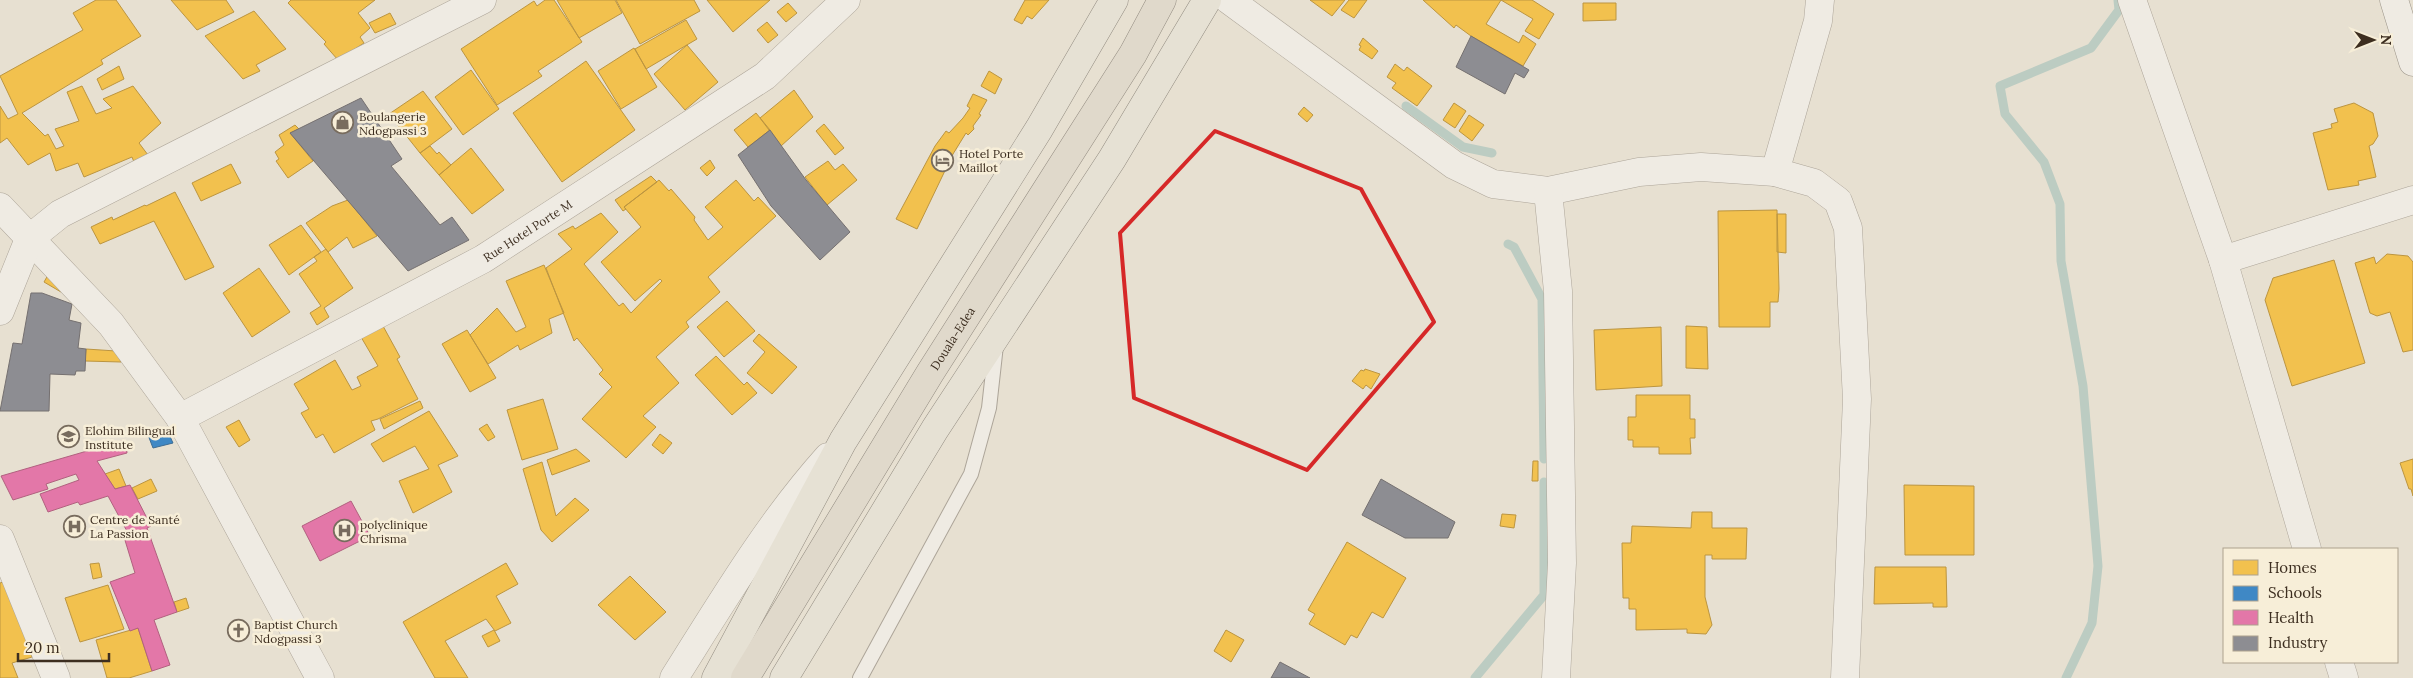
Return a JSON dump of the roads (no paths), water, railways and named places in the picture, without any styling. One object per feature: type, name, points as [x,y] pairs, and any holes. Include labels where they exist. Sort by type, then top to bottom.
[{"type":"highway","name":"Douala-Edea","points":[[745,678],[925,381],[1133,54],[1162,0]]},
{"type":"main road","points":[[716,678],[843,441],[1039,129],[1114,0]]},
{"type":"main road","points":[[784,678],[936,429],[1112,159],[1207,0]]},
{"type":"street","points":[[0,311],[29,239],[60,214],[482,0]]},
{"type":"street","name":"Rue Hotel Porte M","points":[[180,418],[483,259],[764,76],[846,0]]},
{"type":"street","points":[[1229,0],[1454,165],[1493,184],[1548,191],[1639,172],[1701,167],[1775,172],[1814,183],[1838,201],[1848,228],[1857,399],[1845,678]]},
{"type":"street","points":[[1775,172],[1818,21],[1820,0]]},
{"type":"street","points":[[2132,0],[2222,260],[2307,548]]},
{"type":"street","points":[[2394,0],[2413,62]]},
{"type":"street","points":[[1548,191],[1558,300],[1562,564],[1556,678]]},
{"type":"street","points":[[2222,260],[2413,200]]},
{"type":"street","points":[[0,207],[111,324],[180,418],[320,678]]},
{"type":"street","points":[[674,678],[740,574],[789,505],[843,441]]},
{"type":"street","points":[[2,550],[56,678]]},
{"type":"street","points":[[2339,663],[2344,678]]},
{"type":"lane","points":[[860,678],[971,474],[989,408],[998,334]]},
{"type":"waterway","points":[[2066,678],[2092,623],[2098,566],[2083,386],[2061,261],[2060,204],[2044,162],[2005,114],[2000,86],[2091,48],[2119,10],[2118,0]]},
{"type":"waterway","points":[[1406,106],[1463,147],[1492,153]]},
{"type":"waterway","points":[[1508,244],[1514,247],[1542,299],[1544,459]]},
{"type":"waterway","points":[[1475,678],[1544,595],[1544,482]]},
{"type":"place","name":"Boulangerie Ndogpassi 3","points":[[343,123]]},
{"type":"place","name":"Hotel Porte Maillot","points":[[943,160]]},
{"type":"place","name":"Elohim Bilingual Institute","points":[[69,437]]},
{"type":"place","name":"Centre de Santé La Passion","points":[[74,526]]},
{"type":"place","name":"polyclinique Chrisma","points":[[344,531]]},
{"type":"place","name":"Baptist Church Ndogpassi 3","points":[[238,631]]}]
